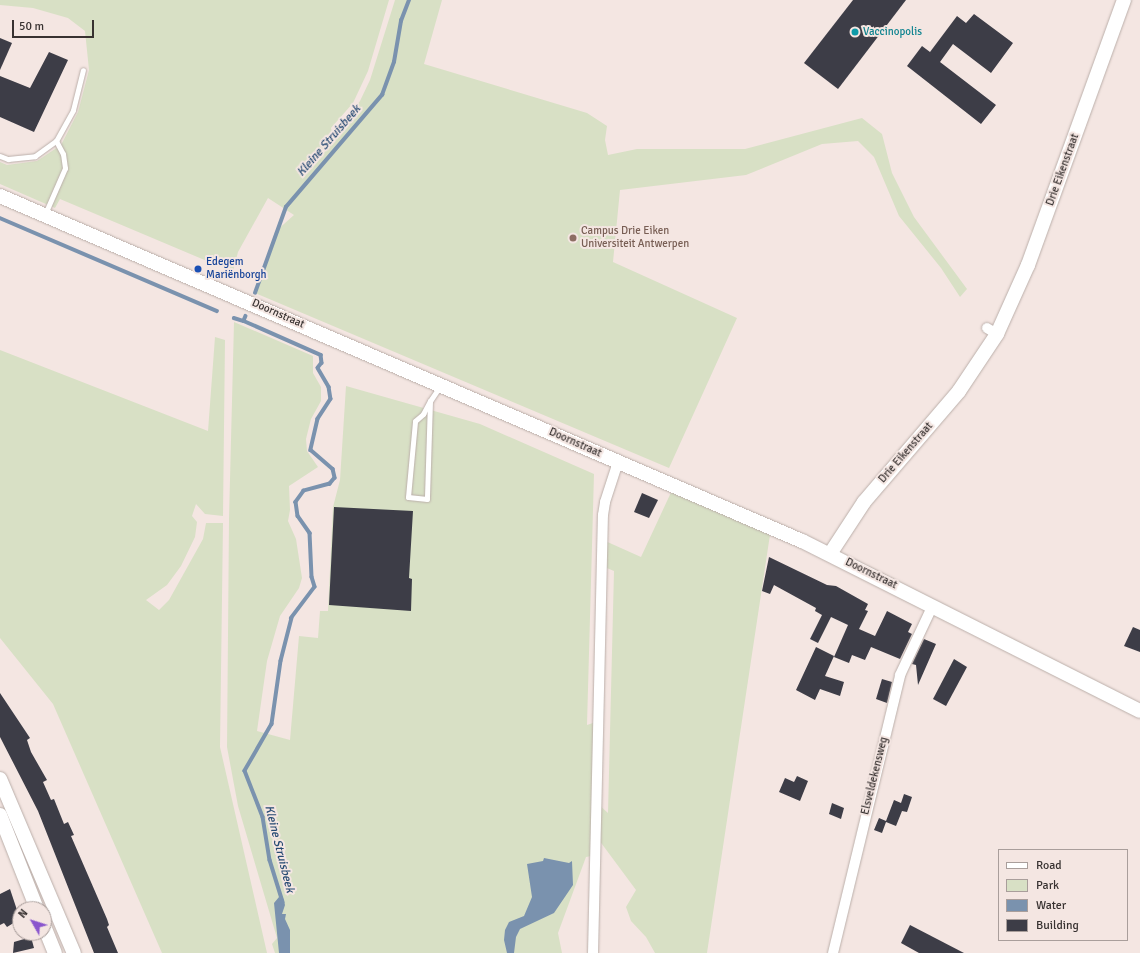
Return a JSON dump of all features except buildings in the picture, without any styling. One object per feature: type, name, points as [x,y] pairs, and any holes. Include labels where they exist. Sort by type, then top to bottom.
[{"type":"street","name":"Drie Eikenstraat","points":[[830,554],[864,502],[959,391],[992,331],[1032,253],[1124,1]]},
{"type":"street","name":"Doornstraat","points":[[0,196],[254,303],[830,554],[1140,711]]},
{"type":"street","points":[[593,953],[603,515],[605,502],[618,462]]},
{"type":"street","name":"Elsveldekensweg","points":[[833,953],[900,675],[933,605]]},
{"type":"street","points":[[0,779],[74,953]]},
{"type":"street","points":[[0,815],[35,901]]},
{"type":"street","points":[[50,941],[55,953]]},
{"type":"lane","points":[[0,156],[8,159],[35,156],[56,141],[73,110],[83,70]]},
{"type":"lane","points":[[45,215],[65,168],[62,154],[56,141]]},
{"type":"lane","points":[[430,401],[427,498],[408,497],[415,420],[441,385]]},
{"type":"green space","points":[[0,0],[389,0],[368,71],[353,103],[331,128],[333,137],[360,101],[370,80],[395,0],[442,0],[424,64],[587,113],[607,126],[605,140],[608,155],[637,149],[745,149],[862,118],[882,134],[892,173],[914,217],[967,289],[960,297],[941,268],[899,216],[874,157],[858,141],[822,144],[746,175],[620,190],[613,262],[737,318],[669,468],[255,293],[275,232],[294,215],[268,198],[238,252],[233,272],[60,199],[55,208],[0,184],[0,162],[7,165],[37,161],[61,145],[78,112],[89,70],[85,31],[68,18],[33,8],[0,5]]},
{"type":"green space","points":[[234,322],[313,356],[313,373],[321,387],[321,401],[311,419],[306,439],[307,451],[318,467],[289,486],[290,510],[288,521],[296,539],[302,578],[299,588],[280,616],[267,661],[257,731],[290,740],[299,636],[318,638],[320,611],[328,611],[333,507],[340,480],[346,386],[480,424],[594,474],[587,725],[599,721],[597,803],[608,813],[614,571],[602,566],[603,540],[641,557],[674,486],[771,528],[707,953],[655,953],[646,937],[631,921],[626,907],[636,890],[596,836],[596,855],[586,857],[558,933],[562,953],[275,953],[272,944],[277,938],[238,806],[227,747],[229,519]]},
{"type":"green space","points":[[215,337],[225,340],[223,516],[205,514],[196,504],[192,516],[197,522],[195,537],[181,566],[167,585],[146,600],[159,610],[169,600],[203,539],[206,523],[223,523],[220,747],[267,953],[162,953],[53,704],[0,638],[0,350],[208,431]]},
{"type":"water","points":[[544,858],[569,863],[572,861],[573,885],[554,913],[520,929],[516,937],[514,953],[507,953],[504,940],[505,930],[509,922],[524,916],[532,897],[527,864],[543,861]]},
{"type":"water","points":[[279,897],[283,898],[285,905],[282,914],[286,914],[285,919],[290,930],[290,953],[279,953],[274,903]]},
{"type":"waterway","name":"Kleine Struisbeek","points":[[255,293],[286,207],[382,95],[394,62],[401,21],[409,0]]},
{"type":"waterway","points":[[0,218],[217,311]]},
{"type":"waterway","name":"Kleine Struisbeek","points":[[246,316],[244,321],[321,355],[322,363],[318,368],[329,387],[331,399],[318,419],[311,450],[333,469],[335,478],[330,484],[304,491],[296,502],[298,516],[310,533],[312,577],[315,587],[292,618],[281,661],[272,724],[245,771],[263,817],[270,860],[283,902]]},
{"type":"waterway","points":[[234,318],[244,321]]},
{"type":"place","name":"Vaccinopolis","points":[[855,32]]},
{"type":"place","name":"Campus Drie Eiken Universiteit Antwerpen","points":[[573,238]]},
{"type":"place","name":"Edegem Mariënborgh","points":[[198,269]]}]
